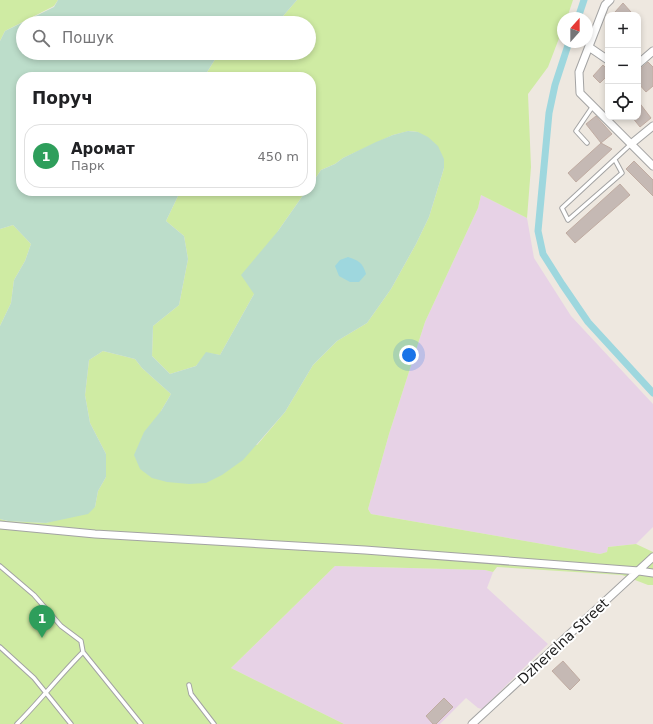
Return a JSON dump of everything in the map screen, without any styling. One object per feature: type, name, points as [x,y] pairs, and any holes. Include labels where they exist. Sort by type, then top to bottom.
[{"type":"street","points":[[593,35],[605,5],[610,0]]},
{"type":"street","points":[[588,48],[579,72],[580,93],[653,166]]},
{"type":"street","points":[[590,48],[605,58]]},
{"type":"street","points":[[641,61],[653,51]]},
{"type":"street","points":[[631,144],[653,126]]},
{"type":"street","points":[[0,525],[95,534],[365,550],[639,570],[653,573]]},
{"type":"street","name":"Dzherelna Street","points":[[472,724],[653,557]]},
{"type":"lane","points":[[587,143],[576,131],[593,106]]},
{"type":"lane","points":[[614,160],[622,172],[568,220],[562,208],[631,144]]},
{"type":"lane","points":[[0,566],[34,595],[61,626],[80,641],[83,652],[141,724]]},
{"type":"lane","points":[[0,647],[34,678],[71,724]]},
{"type":"lane","points":[[18,724],[47,693],[66,669],[83,652]]},
{"type":"lane","points":[[188,685],[191,694],[214,724]]},
{"type":"shaded area","points":[[481,195],[527,218],[534,258],[571,316],[653,404],[653,527],[636,544],[608,547],[607,552],[600,554],[371,514],[368,509],[389,434],[425,322],[478,208]]},
{"type":"shaded area","points":[[335,566],[485,570],[493,572],[487,588],[548,644],[482,709],[478,708],[466,698],[440,724],[344,724],[231,668]]},
{"type":"green space","points":[[0,0],[58,0],[54,6],[34,16],[16,16],[16,25],[5,31],[0,41]]},
{"type":"green space","points":[[58,0],[297,0],[283,16],[36,16],[54,7]]},
{"type":"green space","points":[[297,0],[573,0],[569,12],[557,12],[557,44],[548,67],[528,94],[531,167],[527,218],[481,195],[478,208],[425,322],[389,434],[368,509],[371,514],[600,554],[607,552],[608,547],[636,544],[653,552],[653,585],[648,585],[622,575],[497,567],[493,572],[485,570],[335,566],[231,668],[344,724],[0,724],[0,519],[8,521],[46,523],[95,507],[98,491],[106,477],[106,454],[90,423],[85,395],[89,360],[103,351],[135,359],[142,368],[171,394],[161,411],[257,445],[285,412],[313,365],[337,341],[367,323],[391,289],[429,217],[444,168],[418,132],[409,131],[393,135],[321,170],[316,178],[316,72],[207,72],[215,60],[316,60],[316,16],[283,16]]},
{"type":"green space","points":[[16,26],[16,60],[215,60],[207,72],[16,72],[16,196],[178,196],[166,221],[184,236],[188,259],[179,305],[153,326],[152,356],[170,374],[196,366],[206,352],[220,355],[254,294],[241,275],[278,231],[302,196],[316,196],[316,178],[321,170],[376,142],[408,131],[418,132],[428,137],[438,146],[444,159],[444,168],[429,217],[391,289],[367,323],[337,341],[313,365],[285,412],[243,460],[222,475],[206,483],[189,484],[167,482],[152,478],[140,469],[134,455],[144,432],[161,411],[171,394],[142,368],[135,359],[103,351],[89,360],[85,395],[90,423],[106,454],[106,477],[98,491],[95,507],[88,514],[46,523],[8,521],[0,519],[0,326],[11,303],[14,280],[25,261],[31,244],[13,225],[0,229],[0,41],[5,31]]},
{"type":"green space","points":[[178,196],[302,196],[278,231],[254,294],[220,355],[207,353],[196,366],[170,374],[152,356],[153,326],[179,305],[188,259],[184,236],[166,221]]},
{"type":"green space","points":[[13,225],[31,244],[25,261],[14,280],[11,303],[0,326],[0,229]]},
{"type":"water","points":[[348,257],[360,262],[365,270],[366,274],[359,282],[350,282],[339,276],[335,266],[340,260]]},
{"type":"building","points":[[623,3],[631,12],[615,12]]},
{"type":"building","points":[[648,62],[653,67],[653,86],[646,92],[641,86],[641,68]]},
{"type":"building","points":[[603,65],[605,67],[605,78],[600,83],[593,76]]},
{"type":"building","points":[[641,105],[651,118],[640,127],[634,120],[641,120]]},
{"type":"building","points":[[596,116],[612,134],[601,143],[586,124]]},
{"type":"building","points":[[601,143],[612,149],[576,182],[568,173]]},
{"type":"building","points":[[634,161],[653,180],[653,196],[626,169]]},
{"type":"building","points":[[620,184],[630,195],[575,243],[566,233]]},
{"type":"building","points":[[563,661],[580,680],[570,690],[552,671]]},
{"type":"building","points":[[444,698],[453,707],[436,724],[433,724],[426,716]]},
{"type":"waterway","points":[[580,12],[584,0]]},
{"type":"waterway","points":[[567,48],[555,85],[549,113],[538,231],[543,254],[588,322],[653,393]]},
{"type":"place","name":"Аромат","points":[[42,638]]}]
